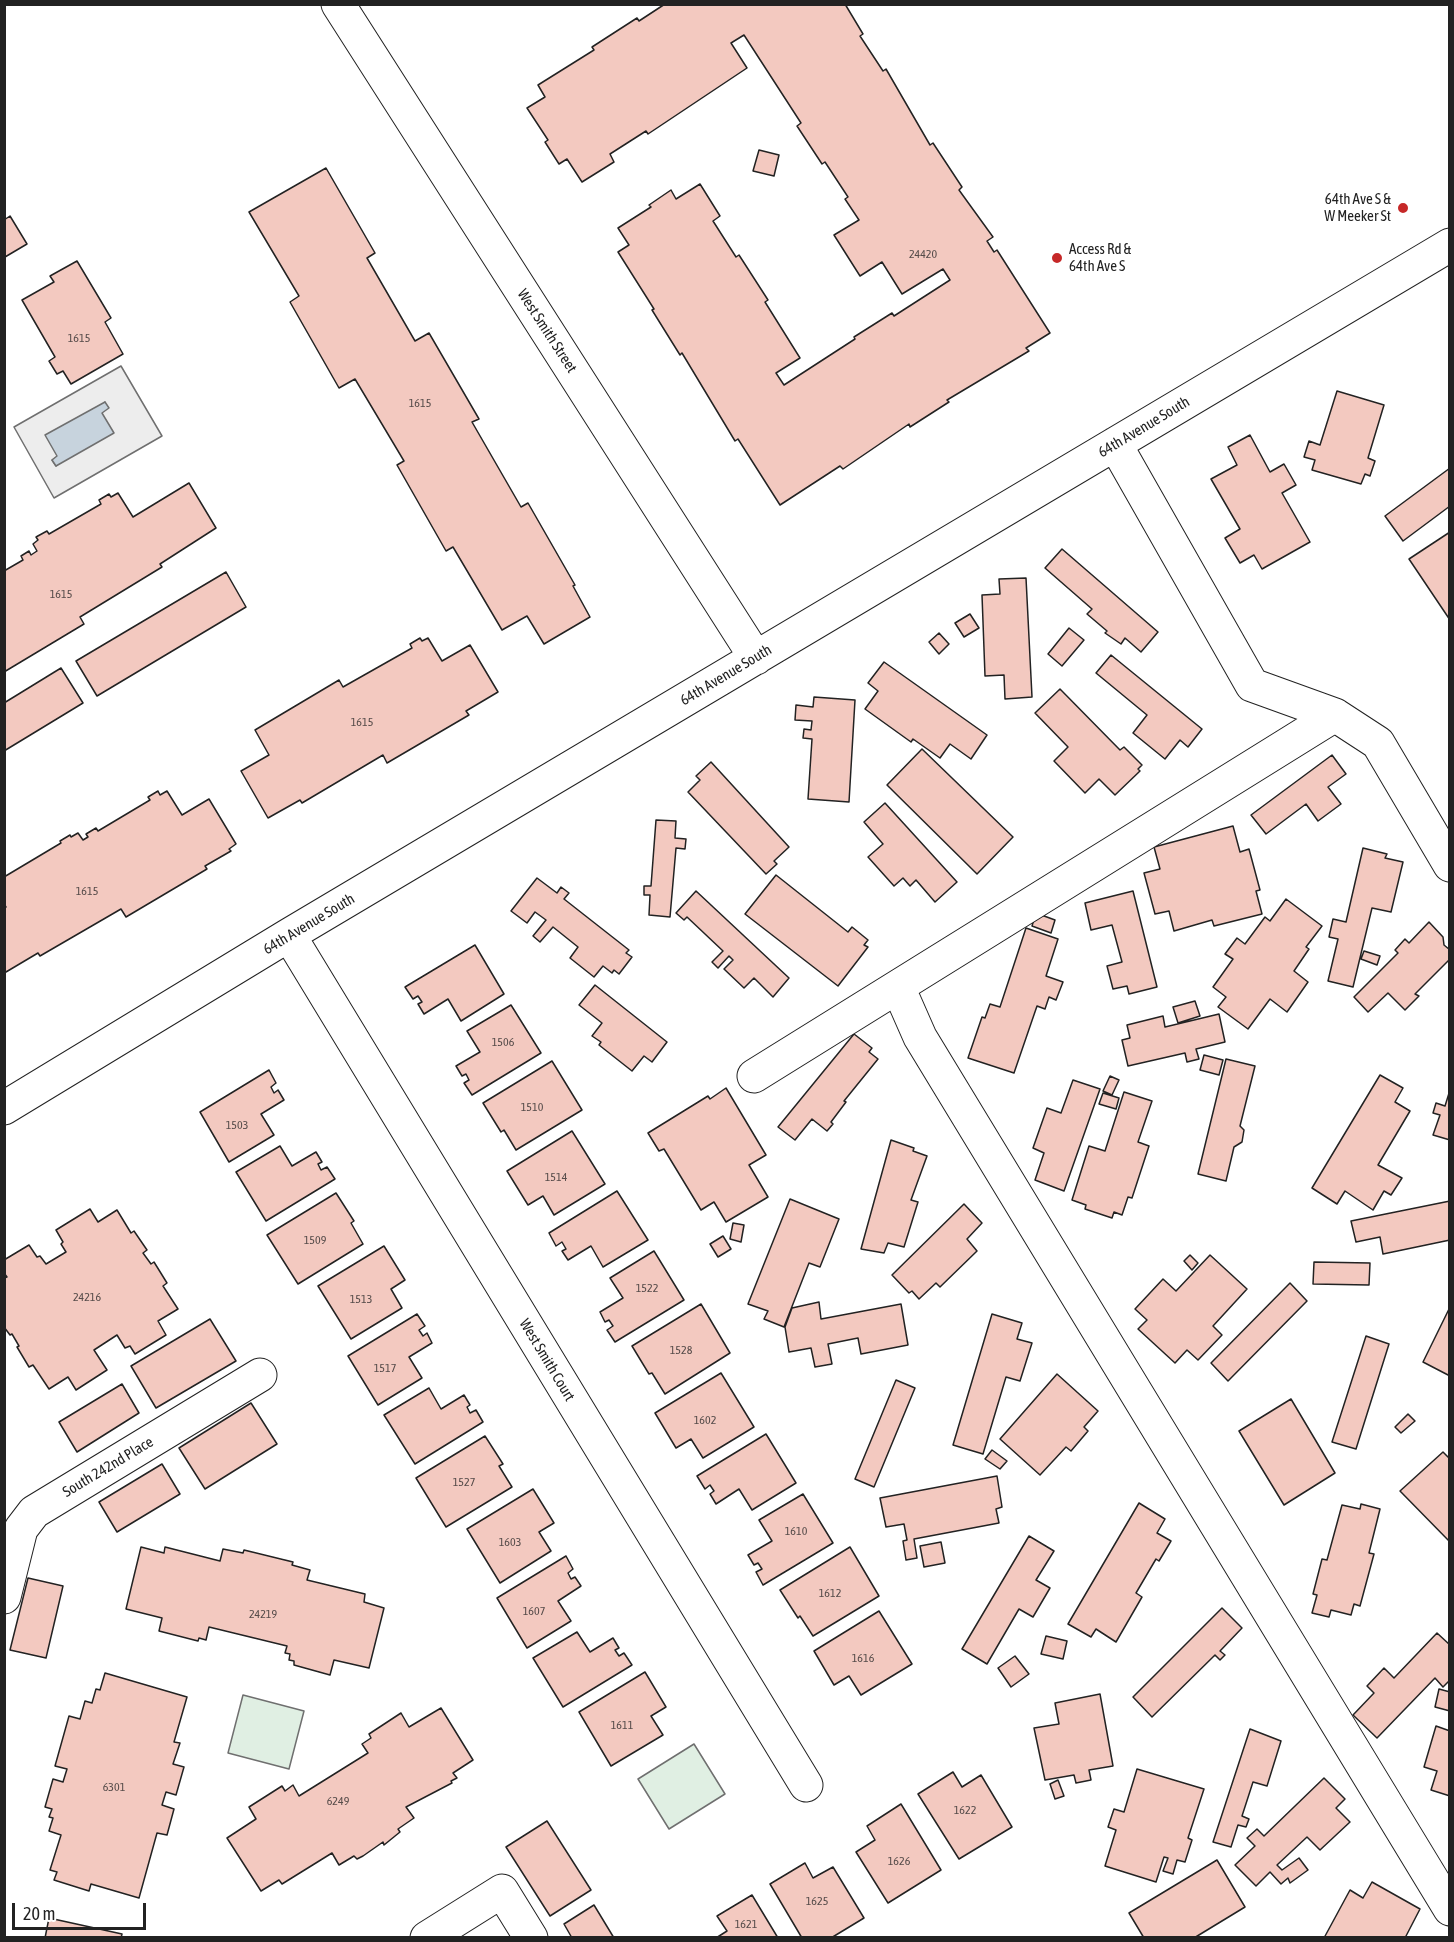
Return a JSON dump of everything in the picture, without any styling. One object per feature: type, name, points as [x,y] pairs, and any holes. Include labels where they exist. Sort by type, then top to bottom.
[{"type":"street","name":"West Smith Street","points":[[338,4],[756,658]]},
{"type":"street","name":"64th Avenue South","points":[[4,1108],[289,935],[1449,245]]},
{"type":"street","points":[[1115,444],[1252,686],[1335,715],[1378,743],[1449,865]]},
{"type":"street","points":[[754,1076],[1335,715]]},
{"type":"street","name":"West Smith Court","points":[[289,935],[806,1785]]},
{"type":"street","points":[[898,987],[926,1047],[1449,1909]]},
{"type":"street","name":"South 242nd Place","points":[[4,1597],[21,1529],[34,1512],[260,1375]]},
{"type":"street","points":[[427,1938],[502,1891],[531,1938]]},
{"type":"green space","points":[[243,1695],[304,1711],[289,1769],[228,1753]]},
{"type":"green space","points":[[694,1744],[725,1794],[669,1829],[638,1779]]},
{"type":"shaded area","points":[[121,366],[162,436],[54,498],[14,427]],"holes":[[[105,402],[102,412],[56,466],[52,460]]]},
{"type":"shaded area","points":[[105,402],[109,408],[102,413],[114,433],[56,466],[52,460],[57,456],[45,435]]},
{"type":"building","points":[[665,4],[845,4],[863,34],[860,36],[883,71],[886,69],[930,145],[933,143],[962,187],[959,190],[993,237],[987,241],[994,252],[997,250],[1050,333],[1026,348],[1029,351],[947,400],[949,402],[910,427],[909,424],[843,469],[840,466],[780,505],[738,439],[735,441],[618,252],[629,245],[618,228],[651,207],[649,205],[671,190],[676,199],[700,184],[720,216],[713,221],[736,257],[739,255],[768,300],[765,302],[800,358],[776,373],[784,385],[855,339],[854,337],[892,313],[894,316],[950,280],[943,269],[902,294],[882,262],[860,276],[834,235],[859,220],[845,199],[848,197],[825,162],[822,164],[797,126],[801,123],[744,35],[731,43],[747,68],[648,134],[646,131],[610,154],[614,162],[582,182],[567,159],[559,164],[545,142],[548,140],[527,108],[545,97],[538,85],[594,50],[592,47],[637,18],[639,21]]},
{"type":"building","points":[[759,150],[779,155],[774,176],[753,171]]},
{"type":"building","points":[[326,168],[375,253],[367,258],[415,341],[429,333],[479,419],[472,422],[521,507],[528,503],[575,585],[573,586],[590,617],[544,644],[527,616],[502,630],[453,547],[446,551],[397,465],[404,461],[355,379],[339,388],[290,302],[299,296],[249,212]]},
{"type":"building","points":[[10,216],[27,244],[5,257],[4,220]]},
{"type":"building","points":[[77,261],[111,318],[105,322],[123,354],[71,384],[63,371],[57,374],[49,361],[55,357],[22,300],[54,282],[50,276]]},
{"type":"building","points":[[1337,391],[1384,405],[1368,458],[1375,461],[1370,476],[1365,474],[1361,484],[1312,470],[1315,460],[1304,457],[1309,441],[1320,445]]},
{"type":"building","points":[[1250,435],[1270,472],[1284,464],[1296,485],[1282,493],[1310,542],[1262,569],[1254,555],[1240,563],[1225,538],[1240,529],[1211,479],[1237,465],[1228,447]]},
{"type":"building","points":[[1450,468],[1450,506],[1403,541],[1385,516]]},
{"type":"building","points":[[189,483],[216,528],[160,564],[162,567],[80,617],[84,624],[4,672],[4,571],[23,560],[21,556],[29,551],[31,555],[37,551],[33,544],[38,540],[36,537],[47,531],[49,534],[101,504],[99,500],[109,494],[111,497],[118,493],[133,517]]},
{"type":"building","points":[[1450,532],[1450,620],[1409,559]]},
{"type":"building","points":[[1062,549],[1158,632],[1141,652],[1125,638],[1121,644],[1105,633],[1107,631],[1087,614],[1092,609],[1045,568]]},
{"type":"building","points":[[226,572],[246,607],[97,696],[76,661]]},
{"type":"building","points":[[1026,578],[1032,697],[1005,699],[1004,675],[985,676],[982,595],[1000,594],[999,579]]},
{"type":"building","points":[[970,614],[979,628],[964,637],[955,623]]},
{"type":"building","points":[[1069,628],[1084,640],[1062,666],[1048,654]]},
{"type":"building","points":[[939,633],[949,644],[939,654],[929,642]]},
{"type":"building","points":[[420,638],[422,641],[428,638],[442,661],[470,645],[498,692],[466,711],[469,715],[387,763],[383,755],[302,803],[300,800],[268,818],[241,771],[269,755],[255,730],[339,680],[343,687],[412,648],[410,644]]},
{"type":"building","points":[[1111,655],[1202,729],[1188,747],[1180,740],[1165,759],[1133,733],[1147,715],[1096,673]]},
{"type":"building","points":[[884,662],[987,735],[971,759],[950,744],[940,758],[913,739],[911,742],[865,709],[878,691],[868,683]]},
{"type":"building","points":[[61,668],[83,703],[4,751],[4,703]]},
{"type":"building","points":[[1060,689],[1120,750],[1124,747],[1142,765],[1138,769],[1140,771],[1115,795],[1099,779],[1085,793],[1054,761],[1068,747],[1035,713]]},
{"type":"building","points":[[814,697],[855,700],[849,802],[808,799],[812,739],[803,738],[804,729],[811,730],[812,721],[795,720],[796,705],[813,707]]},
{"type":"building","points":[[922,749],[1013,837],[977,874],[887,785]]},
{"type":"building","points":[[1332,755],[1346,774],[1328,787],[1341,804],[1318,821],[1306,804],[1266,834],[1251,815]]},
{"type":"building","points":[[711,762],[789,847],[774,861],[777,864],[766,874],[688,792],[700,780],[696,776]]},
{"type":"building","points":[[158,791],[160,795],[167,791],[182,815],[209,799],[236,844],[229,849],[231,851],[205,866],[207,869],[126,917],[121,909],[40,956],[38,953],[6,972],[4,969],[4,908],[6,907],[4,877],[61,843],[60,841],[70,835],[71,837],[78,833],[83,840],[88,837],[86,834],[96,828],[98,831],[150,800],[148,797]]},
{"type":"building","points":[[885,803],[957,882],[935,902],[916,880],[910,886],[903,878],[894,886],[868,857],[883,844],[864,822]]},
{"type":"building","points":[[656,820],[676,821],[675,838],[686,839],[685,849],[676,848],[670,917],[649,915],[650,895],[644,895],[644,886],[651,886]]},
{"type":"building","points":[[1233,826],[1240,852],[1249,849],[1260,890],[1256,891],[1262,914],[1214,926],[1212,920],[1174,931],[1169,911],[1155,914],[1144,873],[1160,869],[1154,847]]},
{"type":"building","points":[[1363,848],[1387,854],[1385,858],[1403,862],[1391,912],[1372,908],[1353,987],[1328,981],[1338,939],[1329,937],[1333,919],[1346,922]]},
{"type":"building","points":[[776,875],[848,932],[852,927],[868,940],[864,945],[868,947],[838,986],[745,914]]},
{"type":"building","points":[[537,878],[557,893],[561,887],[569,893],[564,899],[629,950],[626,953],[632,957],[619,974],[614,970],[612,973],[603,966],[594,977],[570,958],[578,947],[553,927],[540,942],[533,936],[546,920],[535,912],[527,923],[511,911]]},
{"type":"building","points":[[696,891],[789,978],[773,997],[754,978],[744,988],[724,969],[733,960],[729,956],[718,968],[712,962],[723,951],[687,917],[684,920],[676,913]]},
{"type":"building","points":[[1133,891],[1157,987],[1129,994],[1127,986],[1113,989],[1107,966],[1122,962],[1112,925],[1091,930],[1085,903]]},
{"type":"building","points":[[1286,899],[1322,926],[1306,947],[1309,949],[1294,971],[1308,982],[1287,1012],[1270,999],[1248,1029],[1218,1007],[1226,997],[1213,987],[1233,959],[1225,954],[1237,938],[1245,944],[1265,917],[1270,921]]},
{"type":"building","points":[[1036,913],[1055,920],[1051,933],[1032,926]]},
{"type":"building","points":[[1429,922],[1443,937],[1444,945],[1450,950],[1450,959],[1415,994],[1419,996],[1405,1010],[1388,993],[1368,1012],[1354,997],[1398,953],[1395,950],[1405,939],[1409,943]]},
{"type":"building","points":[[1026,928],[1058,939],[1046,976],[1063,982],[1056,1000],[1049,997],[1045,1009],[1037,1006],[1014,1073],[968,1058],[982,1017],[985,1018],[990,1004],[1000,1007]]},
{"type":"building","points":[[475,945],[504,994],[461,1021],[448,999],[424,1014],[418,1004],[422,1002],[418,996],[413,999],[405,987]]},
{"type":"building","points":[[1364,951],[1380,956],[1377,965],[1361,959]]},
{"type":"building","points":[[595,985],[667,1042],[652,1062],[644,1056],[632,1071],[599,1045],[601,1042],[592,1036],[602,1023],[579,1005]]},
{"type":"building","points":[[1195,1001],[1200,1016],[1178,1023],[1173,1007]]},
{"type":"building","points":[[511,1005],[541,1053],[472,1095],[464,1083],[469,1080],[466,1074],[462,1076],[456,1066],[480,1052],[467,1031]]},
{"type":"building","points":[[1219,1014],[1225,1042],[1196,1049],[1199,1059],[1187,1062],[1185,1053],[1128,1066],[1122,1040],[1130,1038],[1127,1025],[1163,1016],[1165,1027]]},
{"type":"building","points":[[854,1034],[872,1048],[869,1052],[878,1059],[844,1101],[846,1102],[827,1131],[812,1119],[795,1140],[778,1127]]},
{"type":"building","points":[[1204,1055],[1223,1060],[1219,1075],[1200,1070]]},
{"type":"building","points":[[1226,1059],[1255,1066],[1240,1126],[1244,1130],[1242,1142],[1234,1147],[1226,1181],[1198,1174]]},
{"type":"building","points":[[552,1061],[582,1110],[516,1150],[504,1130],[501,1132],[483,1103]]},
{"type":"building","points":[[269,1070],[276,1083],[271,1087],[274,1093],[278,1090],[284,1100],[261,1114],[274,1135],[229,1162],[200,1112]]},
{"type":"building","points":[[1380,1075],[1403,1088],[1395,1102],[1410,1111],[1378,1165],[1402,1178],[1391,1195],[1384,1191],[1373,1210],[1345,1191],[1337,1204],[1312,1188]]},
{"type":"building","points":[[1110,1076],[1119,1080],[1112,1095],[1103,1091]]},
{"type":"building","points":[[1073,1080],[1100,1089],[1064,1191],[1035,1180],[1044,1153],[1033,1148],[1047,1108],[1061,1113]]},
{"type":"building","points":[[726,1088],[766,1155],[749,1165],[768,1197],[726,1222],[714,1202],[701,1210],[664,1149],[659,1151],[648,1133],[708,1096],[710,1099]]},
{"type":"building","points":[[1450,1090],[1450,1140],[1433,1135],[1440,1115],[1433,1113],[1436,1103],[1445,1106]]},
{"type":"building","points":[[1124,1092],[1152,1101],[1138,1142],[1149,1146],[1132,1198],[1128,1197],[1122,1215],[1114,1212],[1112,1218],[1085,1209],[1086,1205],[1072,1200],[1089,1146],[1105,1151]]},
{"type":"building","points":[[1103,1093],[1119,1098],[1116,1109],[1099,1104]]},
{"type":"building","points":[[572,1131],[605,1184],[554,1215],[543,1196],[528,1205],[507,1171]]},
{"type":"building","points":[[891,1140],[914,1148],[913,1151],[927,1156],[911,1200],[918,1202],[904,1247],[888,1243],[884,1253],[861,1249]]},
{"type":"building","points":[[280,1146],[292,1166],[316,1152],[322,1162],[318,1164],[321,1170],[327,1167],[335,1179],[266,1221],[236,1172]]},
{"type":"building","points":[[617,1191],[648,1240],[603,1267],[591,1246],[568,1260],[562,1251],[566,1249],[562,1242],[556,1246],[549,1233]]},
{"type":"building","points":[[336,1193],[354,1221],[351,1223],[363,1244],[298,1284],[267,1235]]},
{"type":"building","points":[[790,1199],[839,1219],[820,1267],[809,1263],[784,1327],[764,1319],[768,1311],[748,1304]]},
{"type":"building","points":[[1450,1201],[1450,1240],[1383,1254],[1380,1237],[1356,1242],[1351,1221]]},
{"type":"building","points":[[964,1204],[982,1223],[967,1239],[977,1251],[940,1287],[936,1283],[919,1299],[912,1291],[909,1293],[892,1275]]},
{"type":"building","points":[[90,1209],[98,1222],[117,1210],[131,1233],[134,1231],[147,1250],[143,1253],[151,1264],[154,1262],[167,1283],[163,1286],[178,1309],[158,1321],[166,1335],[135,1354],[130,1346],[125,1348],[117,1335],[94,1350],[107,1370],[76,1390],[68,1377],[49,1389],[33,1365],[29,1367],[12,1334],[10,1335],[4,1327],[4,1278],[7,1277],[4,1273],[4,1260],[29,1245],[37,1257],[40,1256],[46,1264],[66,1252],[56,1230]]},
{"type":"building","points":[[733,1223],[744,1225],[741,1242],[730,1239]]},
{"type":"building","points":[[723,1236],[731,1249],[718,1257],[710,1244]]},
{"type":"building","points":[[384,1246],[405,1280],[391,1289],[402,1308],[351,1339],[318,1286]]},
{"type":"building","points":[[654,1251],[684,1300],[615,1342],[607,1330],[613,1326],[609,1320],[605,1322],[600,1312],[623,1298],[610,1278]]},
{"type":"building","points":[[1190,1255],[1198,1263],[1192,1270],[1184,1261]]},
{"type":"building","points":[[1210,1255],[1247,1289],[1213,1326],[1222,1335],[1198,1360],[1187,1350],[1175,1363],[1138,1329],[1147,1320],[1135,1309],[1163,1279],[1176,1291]]},
{"type":"building","points":[[1314,1262],[1370,1263],[1369,1285],[1313,1284]]},
{"type":"building","points":[[1290,1283],[1307,1301],[1228,1381],[1211,1363]]},
{"type":"building","points":[[819,1302],[821,1319],[901,1304],[908,1345],[861,1354],[858,1338],[828,1344],[832,1364],[815,1367],[811,1348],[789,1352],[785,1327],[792,1308]]},
{"type":"building","points":[[701,1304],[730,1353],[665,1394],[652,1373],[649,1374],[632,1346]]},
{"type":"building","points":[[1450,1307],[1450,1376],[1423,1362]]},
{"type":"building","points":[[417,1314],[425,1326],[419,1330],[423,1336],[427,1333],[432,1343],[409,1357],[422,1378],[378,1405],[348,1356]]},
{"type":"building","points":[[992,1314],[1022,1323],[1017,1339],[1032,1343],[1020,1381],[1006,1377],[983,1454],[953,1445]]},
{"type":"building","points":[[210,1319],[236,1361],[156,1408],[131,1366]]},
{"type":"building","points":[[1366,1336],[1389,1344],[1356,1449],[1332,1442]]},
{"type":"building","points":[[721,1373],[754,1427],[703,1458],[691,1439],[676,1448],[655,1413]]},
{"type":"building","points":[[1057,1374],[1098,1411],[1084,1427],[1088,1431],[1071,1451],[1066,1447],[1040,1475],[1000,1439]]},
{"type":"building","points":[[896,1380],[915,1388],[874,1487],[855,1479]]},
{"type":"building","points":[[122,1384],[139,1413],[77,1452],[59,1422]]},
{"type":"building","points":[[429,1388],[441,1409],[464,1395],[470,1405],[467,1407],[470,1413],[476,1410],[483,1422],[415,1464],[384,1415]]},
{"type":"building","points":[[1291,1399],[1335,1473],[1284,1505],[1239,1431]]},
{"type":"building","points":[[251,1403],[277,1444],[205,1489],[179,1448]]},
{"type":"building","points":[[1408,1414],[1415,1421],[1401,1433],[1395,1427]]},
{"type":"building","points":[[766,1434],[796,1483],[752,1510],[739,1489],[716,1504],[710,1494],[714,1491],[710,1485],[705,1489],[697,1476]]},
{"type":"building","points":[[485,1436],[503,1464],[499,1466],[512,1487],[446,1527],[416,1478]]},
{"type":"building","points":[[992,1450],[1007,1461],[1000,1469],[985,1459]]},
{"type":"building","points":[[1443,1452],[1450,1459],[1450,1542],[1400,1491]]},
{"type":"building","points":[[162,1464],[180,1494],[117,1532],[99,1502]]},
{"type":"building","points":[[997,1476],[1002,1507],[996,1509],[999,1523],[914,1539],[917,1558],[906,1560],[903,1541],[907,1540],[904,1524],[886,1527],[880,1498]]},
{"type":"building","points":[[533,1489],[554,1523],[539,1532],[551,1551],[500,1583],[467,1529]]},
{"type":"building","points":[[803,1494],[833,1543],[763,1585],[756,1572],[762,1569],[758,1563],[754,1565],[748,1555],[772,1541],[759,1520]]},
{"type":"building","points":[[1139,1503],[1165,1519],[1157,1533],[1171,1541],[1159,1561],[1156,1559],[1136,1593],[1142,1597],[1116,1642],[1096,1629],[1091,1637],[1068,1624]]},
{"type":"building","points":[[1361,1504],[1380,1509],[1369,1553],[1374,1554],[1360,1606],[1354,1604],[1351,1615],[1331,1610],[1329,1617],[1312,1613],[1317,1595],[1313,1594],[1322,1559],[1327,1560],[1342,1505],[1360,1509]]},
{"type":"building","points":[[1029,1536],[1054,1551],[1036,1580],[1050,1588],[1033,1617],[1019,1609],[987,1664],[962,1649]]},
{"type":"building","points":[[941,1542],[945,1563],[924,1567],[920,1546]]},
{"type":"building","points":[[141,1547],[164,1553],[165,1547],[220,1561],[223,1549],[243,1553],[244,1550],[293,1562],[292,1565],[310,1570],[307,1580],[365,1594],[364,1602],[384,1608],[369,1668],[334,1660],[330,1675],[294,1665],[294,1661],[289,1660],[290,1654],[285,1653],[287,1646],[209,1627],[206,1640],[199,1638],[198,1641],[159,1631],[162,1618],[126,1609]]},
{"type":"building","points":[[850,1547],[879,1596],[813,1636],[780,1590]]},
{"type":"building","points":[[566,1556],[573,1569],[568,1573],[571,1579],[575,1577],[581,1586],[558,1601],[571,1621],[527,1648],[497,1598]]},
{"type":"building","points":[[28,1578],[63,1586],[46,1658],[10,1650]]},
{"type":"building","points":[[1222,1608],[1242,1628],[1220,1651],[1225,1655],[1220,1660],[1215,1655],[1152,1717],[1133,1697]]},
{"type":"building","points":[[879,1611],[912,1664],[861,1695],[849,1676],[834,1685],[814,1651]]},
{"type":"building","points":[[577,1632],[590,1652],[613,1638],[619,1648],[615,1650],[619,1656],[624,1653],[632,1665],[563,1707],[533,1658]]},
{"type":"building","points":[[1437,1633],[1450,1645],[1450,1680],[1443,1687],[1435,1678],[1377,1738],[1353,1715],[1374,1693],[1367,1686],[1384,1668],[1394,1678]]},
{"type":"building","points":[[1046,1636],[1067,1641],[1063,1659],[1041,1654]]},
{"type":"building","points":[[1015,1656],[1029,1674],[1011,1687],[998,1668]]},
{"type":"building","points":[[645,1672],[666,1707],[651,1716],[663,1735],[611,1766],[579,1712]]},
{"type":"building","points":[[105,1673],[187,1697],[174,1742],[180,1743],[173,1764],[184,1767],[176,1795],[166,1792],[162,1805],[174,1809],[167,1835],[157,1833],[139,1898],[91,1884],[89,1891],[54,1880],[57,1872],[50,1870],[61,1835],[49,1831],[53,1818],[49,1817],[52,1809],[45,1807],[53,1779],[63,1782],[67,1769],[55,1766],[69,1716],[80,1719],[85,1701],[92,1703],[96,1689],[100,1690]]},
{"type":"building","points":[[1439,1689],[1450,1692],[1450,1711],[1435,1707]]},
{"type":"building","points":[[1100,1694],[1113,1766],[1089,1770],[1091,1780],[1076,1783],[1074,1775],[1045,1780],[1034,1728],[1059,1724],[1055,1703]]},
{"type":"building","points":[[441,1708],[473,1760],[453,1773],[457,1778],[451,1781],[452,1783],[406,1807],[414,1818],[398,1829],[400,1832],[384,1845],[383,1842],[363,1856],[357,1859],[354,1856],[339,1865],[332,1853],[282,1884],[279,1880],[261,1891],[227,1838],[256,1819],[249,1807],[282,1786],[285,1791],[293,1785],[299,1796],[368,1753],[362,1744],[371,1738],[369,1734],[401,1713],[409,1727]]},
{"type":"building","points":[[1436,1726],[1450,1731],[1450,1796],[1431,1790],[1437,1771],[1424,1767]]},
{"type":"building","points":[[1250,1729],[1281,1741],[1267,1786],[1253,1782],[1242,1816],[1249,1819],[1246,1827],[1238,1825],[1231,1847],[1213,1842]]},
{"type":"building","points":[[1137,1769],[1204,1789],[1188,1838],[1192,1840],[1185,1862],[1177,1860],[1173,1874],[1163,1871],[1168,1858],[1164,1857],[1156,1882],[1105,1866],[1116,1830],[1108,1827],[1114,1809],[1124,1812]]},
{"type":"building","points":[[953,1772],[962,1787],[981,1775],[1012,1827],[959,1859],[918,1794]]},
{"type":"building","points":[[1324,1778],[1345,1799],[1336,1808],[1350,1822],[1320,1850],[1307,1837],[1277,1865],[1282,1870],[1299,1858],[1308,1870],[1290,1883],[1288,1878],[1281,1884],[1270,1872],[1256,1886],[1235,1865],[1255,1846],[1247,1838],[1257,1829],[1264,1836]]},
{"type":"building","points":[[1058,1780],[1064,1796],[1055,1799],[1050,1784]]},
{"type":"building","points":[[901,1804],[941,1870],[888,1903],[856,1852],[875,1840],[867,1826]]},
{"type":"building","points":[[547,1821],[591,1890],[550,1916],[506,1847]]},
{"type":"building","points":[[1217,1860],[1245,1907],[1194,1938],[1144,1938],[1129,1913]]},
{"type":"building","points":[[805,1863],[813,1878],[833,1867],[864,1918],[831,1938],[802,1938],[770,1884]]},
{"type":"building","points":[[1372,1882],[1420,1909],[1405,1938],[1324,1938],[1350,1890],[1363,1898]]},
{"type":"building","points":[[752,1895],[778,1938],[716,1938],[727,1931],[717,1916]]},
{"type":"building","points":[[594,1905],[614,1938],[572,1938],[564,1924]]},
{"type":"building","points":[[49,1918],[122,1934],[121,1938],[45,1938]]},
{"type":"place","name":"64th Ave S & W Meeker St","points":[[1403,208]]},
{"type":"place","name":"Access Rd & 64th Ave S","points":[[1057,258]]}]
